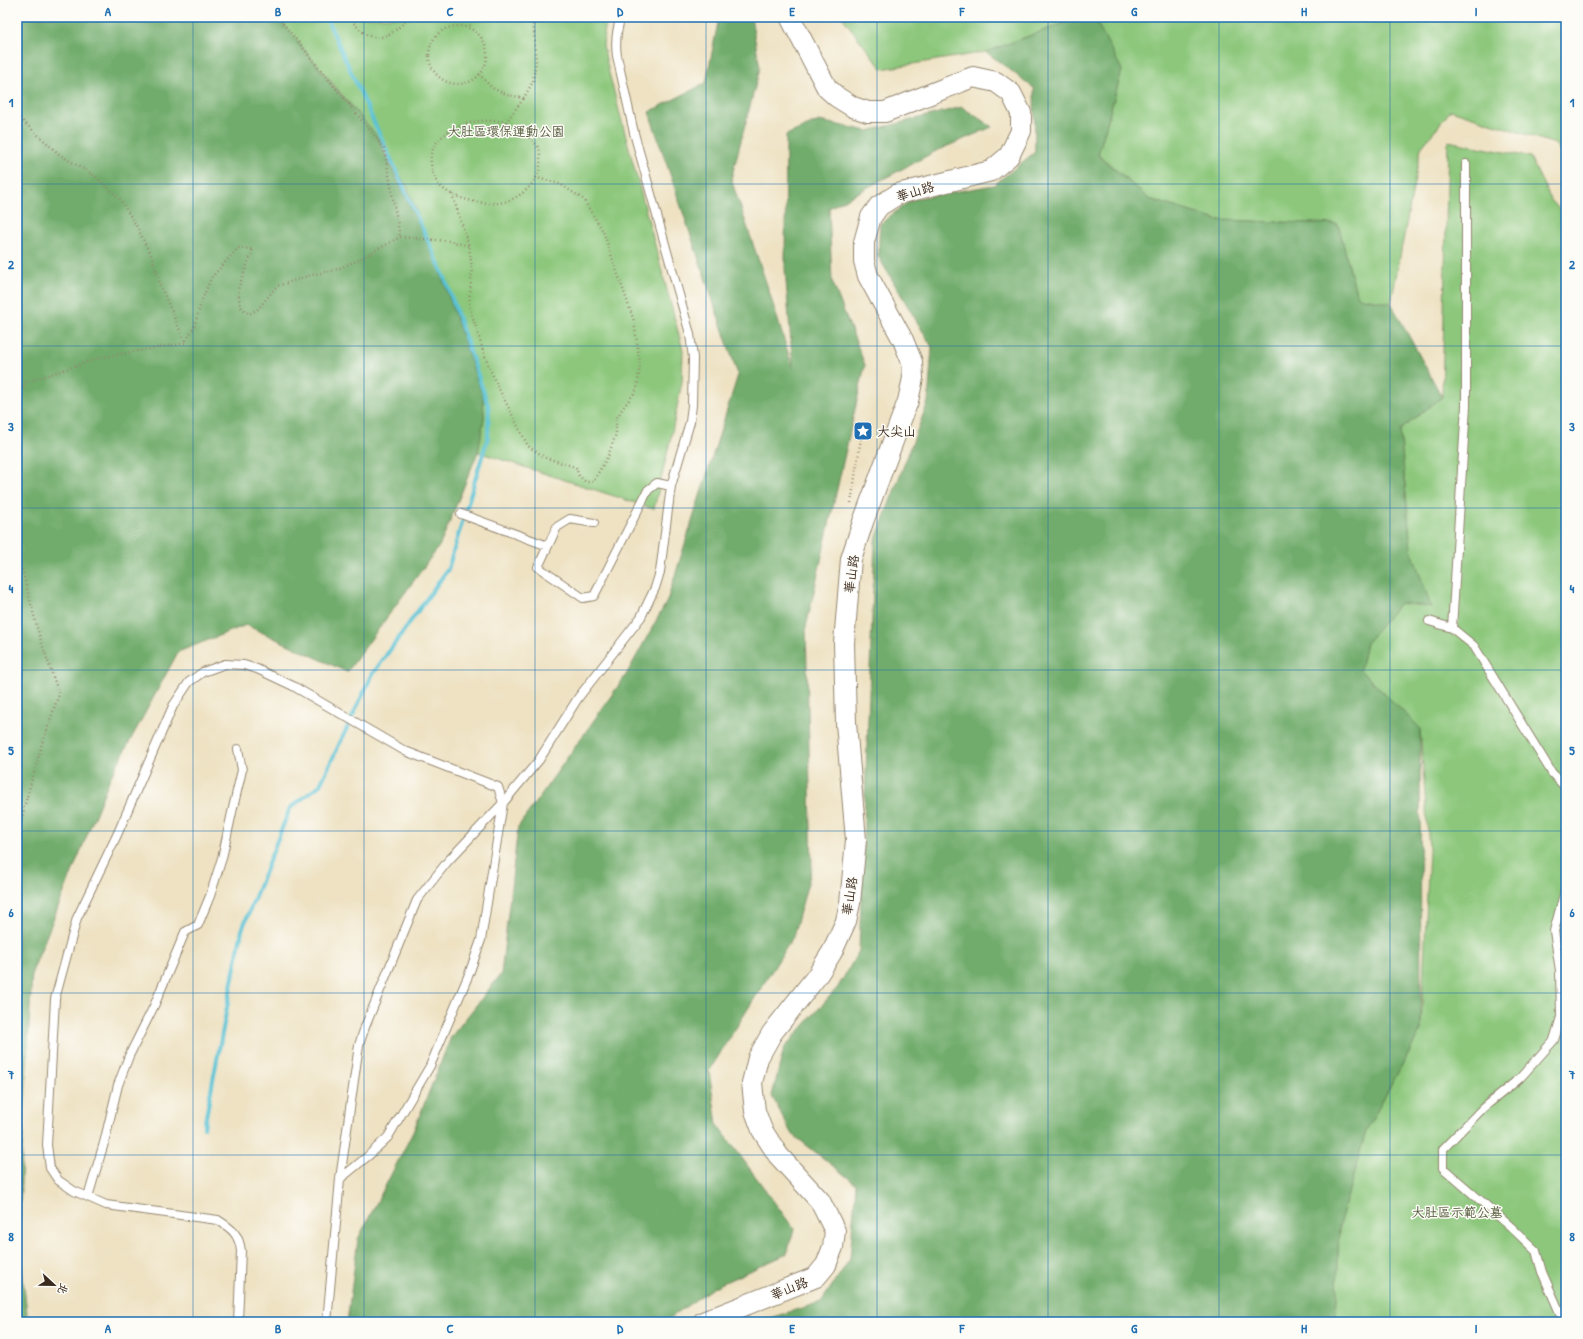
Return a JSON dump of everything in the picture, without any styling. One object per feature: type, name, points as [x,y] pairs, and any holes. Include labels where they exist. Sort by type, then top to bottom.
[{"type":"street","name":"華山路","points":[[703,1322],[816,1277],[826,1265],[833,1246],[835,1231],[820,1201],[778,1155],[762,1130],[755,1111],[752,1083],[758,1058],[772,1032],[817,976],[832,952],[846,921],[850,903],[856,840],[846,722],[844,643],[851,559],[863,522],[908,401],[913,378],[912,362],[903,340],[868,276],[864,261],[864,242],[871,217],[879,206],[898,194],[991,172],[1009,156],[1021,131],[1021,113],[1011,94],[996,82],[973,77],[885,112],[868,112],[853,107],[837,97],[828,88],[790,17]]},
{"type":"lane","points":[[327,1322],[340,1179],[359,1045],[417,900],[448,860],[503,803],[539,760],[578,698],[641,617],[655,588],[660,572],[671,486],[690,422],[692,405],[693,358],[690,334],[634,133],[617,56],[615,45],[616,29],[621,17]]},
{"type":"lane","points":[[1452,628],[1466,406],[1466,164]]},
{"type":"lane","points":[[594,523],[570,519],[557,527],[538,567],[583,598],[594,596],[648,490],[656,483],[671,486]]},
{"type":"lane","points":[[461,514],[548,546]]},
{"type":"lane","points":[[1429,621],[1452,628],[1474,646],[1552,773],[1566,788]]},
{"type":"lane","points":[[238,1322],[241,1252],[240,1241],[236,1234],[228,1226],[218,1220],[106,1205],[74,1191],[58,1180],[50,1168],[47,1145],[55,1000],[77,918],[117,835],[173,706],[189,682],[203,672],[224,664],[244,665],[257,669],[293,686],[405,750],[498,787],[503,803],[481,940],[469,974],[433,1058],[388,1137],[340,1179]]},
{"type":"lane","points":[[88,1197],[104,1143],[118,1085],[129,1056],[154,1006],[185,932],[198,926],[210,896],[222,858],[242,770],[238,749]]},
{"type":"lane","points":[[1564,1322],[1542,1272],[1536,1251],[1511,1227],[1443,1168],[1443,1149],[1483,1108],[1520,1078],[1554,1040],[1561,1017],[1560,971],[1554,931],[1566,887]]},
{"type":"path","points":[[278,17],[384,148],[400,237]]},
{"type":"path","points":[[349,17],[364,33],[377,38],[389,36],[410,17]]},
{"type":"path","points":[[468,17],[471,29]]},
{"type":"path","points":[[506,122],[524,98],[533,81],[536,62],[533,17]]},
{"type":"path","points":[[461,26],[471,29],[479,35],[485,44],[487,54],[485,65],[479,74],[471,80],[461,84],[450,82],[441,78],[434,70],[430,60],[430,49],[434,40],[441,31],[450,27],[461,26]]},
{"type":"path","points":[[479,74],[492,88],[508,95],[524,98]]},
{"type":"path","points":[[17,116],[60,155],[95,176],[120,199],[137,227],[152,257],[161,287],[185,343]]},
{"type":"path","points":[[474,122],[506,122],[531,139],[540,150],[541,165],[537,178],[522,193],[508,201],[493,203],[474,202],[452,194],[439,185],[432,173],[430,157],[434,146],[447,133],[458,126],[474,122]]},
{"type":"path","points":[[452,194],[469,246],[472,269],[469,305],[486,360],[511,414],[528,446],[546,458],[576,468],[579,476],[586,482],[593,482],[608,456],[616,434],[616,419],[637,389],[640,364],[634,321],[603,231],[583,199],[560,184],[537,178]]},
{"type":"path","points":[[185,343],[194,327],[202,300],[211,278],[238,248],[253,248],[238,289],[240,306],[249,314],[258,309],[277,286],[311,275],[335,270],[356,261],[400,237],[450,241],[469,246]]},
{"type":"path","points":[[24,383],[104,357],[185,343]]},
{"type":"path","points":[[17,375],[24,383]]},
{"type":"path","points":[[17,417],[24,383]]},
{"type":"path","points":[[850,508],[863,425]]},
{"type":"path","points":[[17,550],[39,635],[59,694],[42,744],[25,804],[17,840]]},
{"type":"green space","points":[[17,17],[278,17],[334,87],[376,135],[438,265],[483,397],[484,418],[478,452],[440,545],[347,672],[246,625],[178,652],[110,778],[32,972],[22,1153],[19,1242],[28,1322],[17,1322]]},
{"type":"green space","name":"大肚區環保運動公園","points":[[277,17],[606,17],[603,45],[609,73],[683,350],[682,382],[654,509],[478,452],[484,418],[483,397],[438,265],[407,187],[376,135]]},
{"type":"green space","points":[[719,17],[751,17],[760,68],[731,179],[768,288],[793,369],[785,268],[786,135],[819,121],[868,131],[962,107],[992,127],[936,151],[829,208],[832,281],[865,365],[806,627],[812,868],[793,937],[709,1071],[717,1124],[794,1229],[787,1254],[714,1287],[664,1322],[347,1322],[358,1239],[413,1132],[451,1037],[501,974],[518,827],[626,675],[667,601],[738,375],[649,112],[706,83]]},
{"type":"green space","points":[[842,17],[1080,17],[986,52],[882,69]]},
{"type":"green space","points":[[1080,17],[1094,17],[1122,70],[1098,155],[1149,199],[1217,220],[1338,224],[1357,297],[1391,303],[1442,397],[1400,430],[1411,549],[1431,607],[1400,603],[1366,643],[1360,670],[1420,728],[1421,1030],[1366,1131],[1339,1225],[1336,1322],[757,1322],[821,1302],[850,1259],[856,1184],[791,1133],[772,1096],[784,1048],[838,987],[859,951],[875,541],[928,402],[932,347],[878,256],[880,224],[912,199],[994,185],[1035,152],[1034,88],[986,52]]},
{"type":"green space","points":[[1094,17],[1566,17],[1566,160],[1555,144],[1451,110],[1421,148],[1391,303],[1357,297],[1338,224],[1217,220],[1149,199],[1098,154],[1122,71]]},
{"type":"green space","name":"大肚區示範公墓","points":[[1448,141],[1530,157],[1551,200],[1566,217],[1566,1322],[1336,1322],[1339,1225],[1366,1131],[1421,1030],[1429,849],[1420,728],[1360,670],[1366,643],[1400,603],[1430,606],[1411,549],[1400,430],[1442,397]]},
{"type":"waterway","points":[[204,1127],[242,930],[290,808],[320,785],[372,675],[448,569],[488,437],[489,408],[445,278],[326,17]]},
{"type":"place","name":"大尖山","points":[[863,431]]}]
